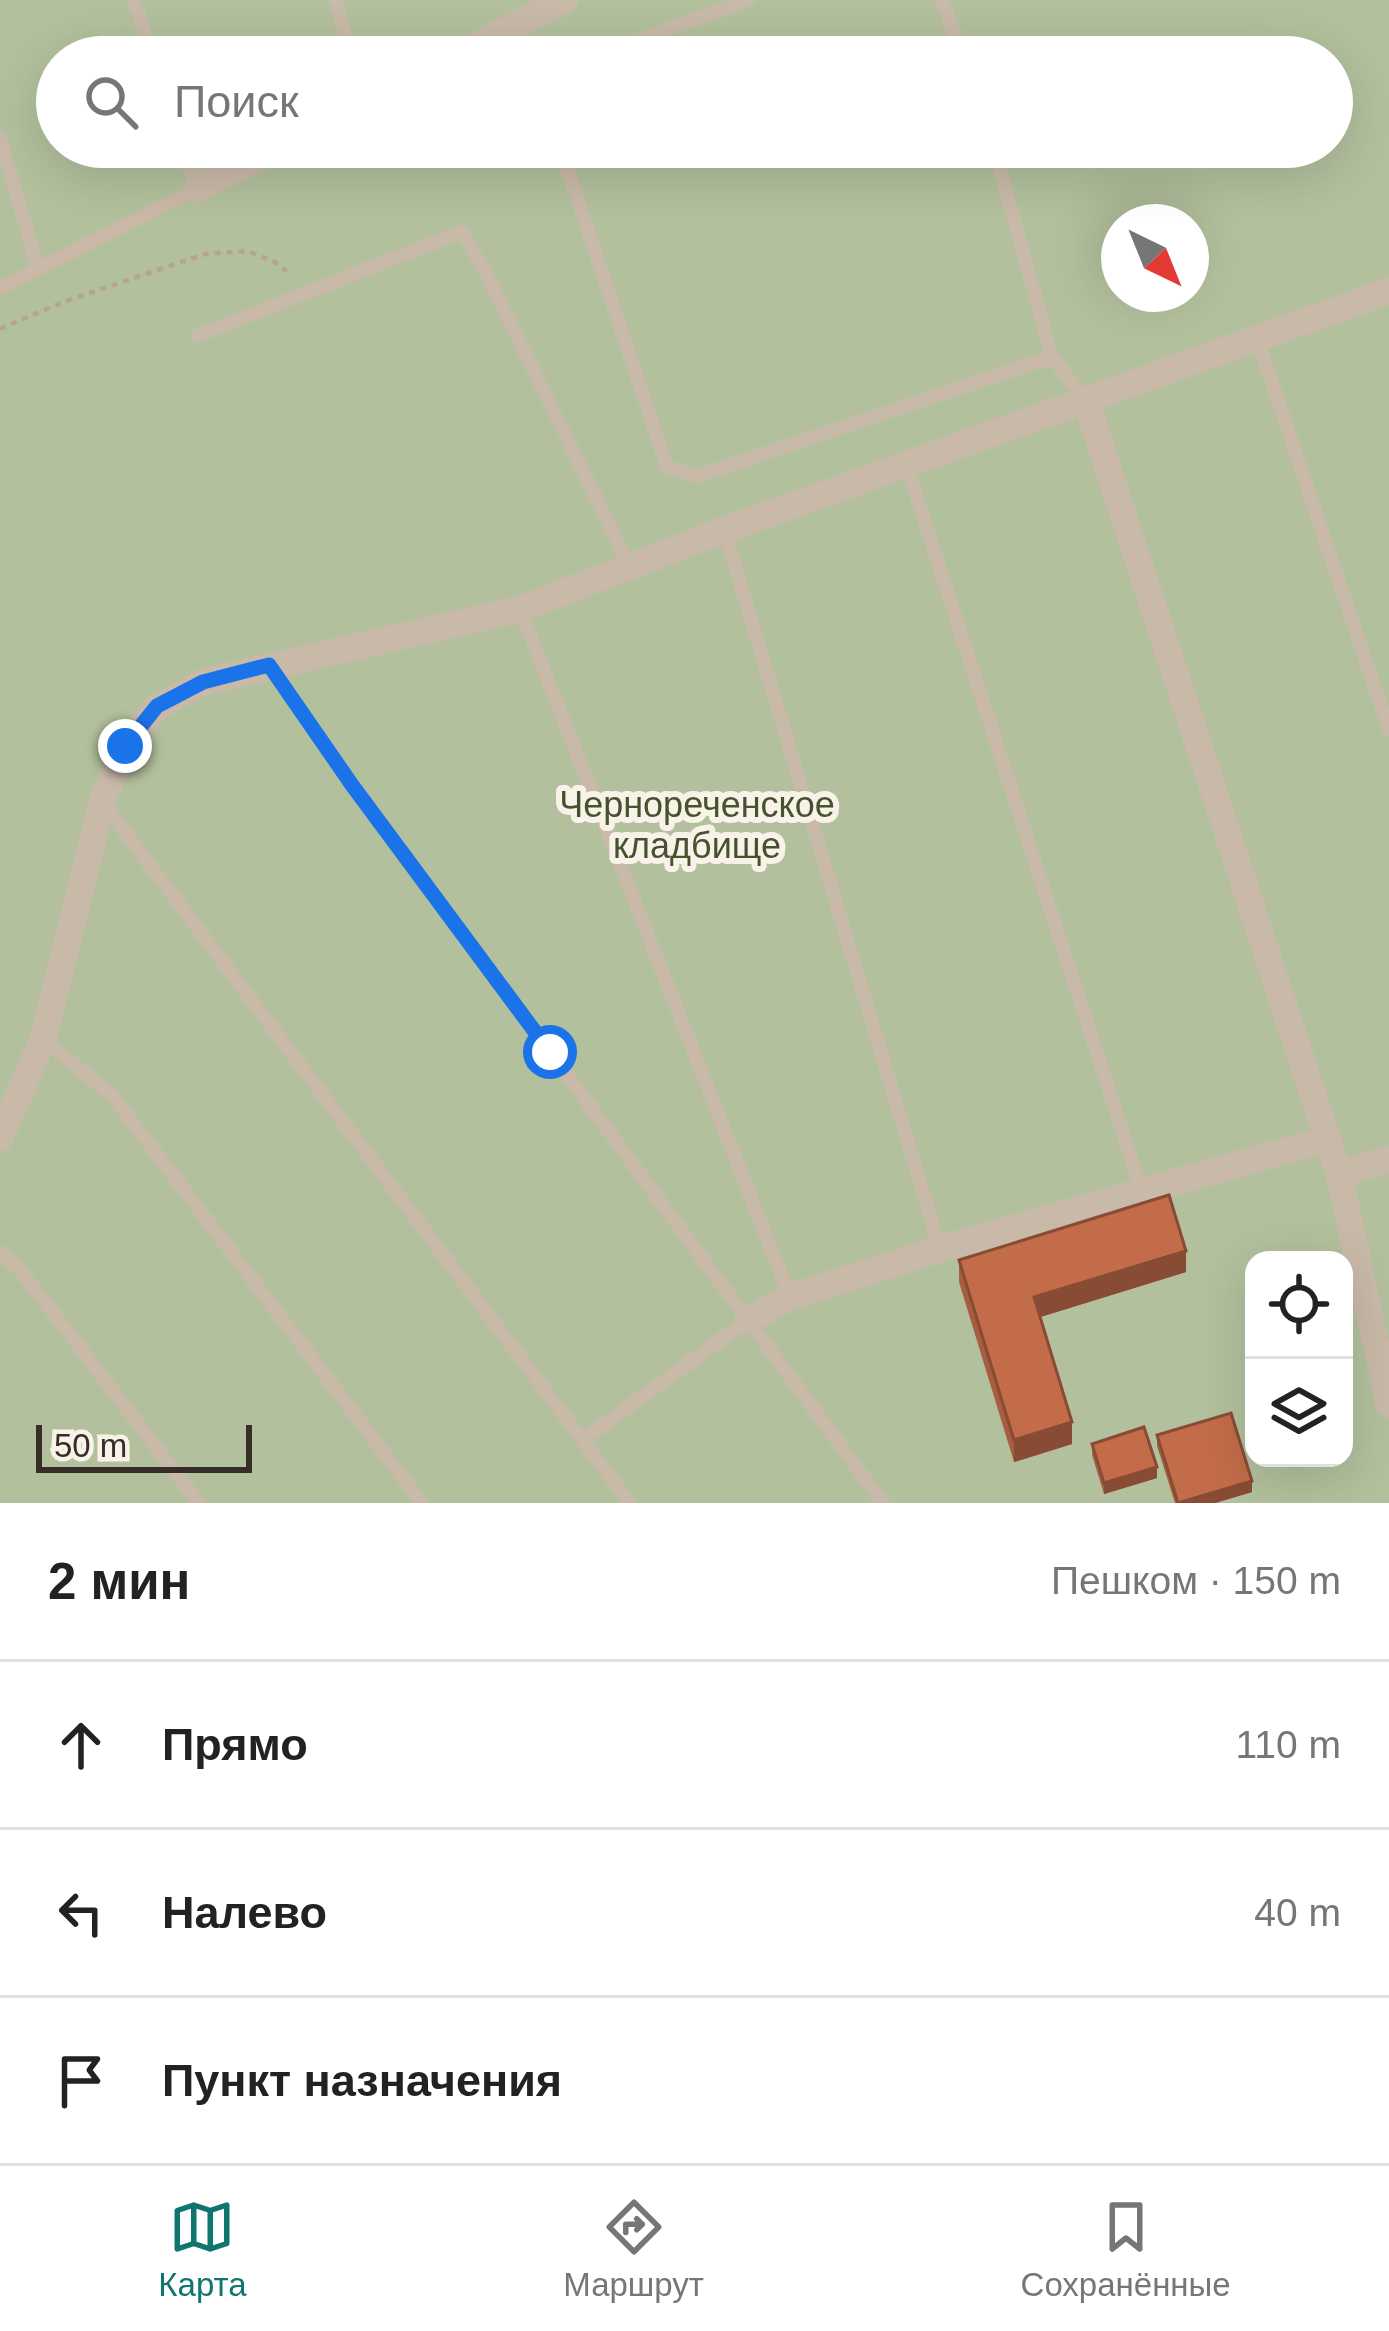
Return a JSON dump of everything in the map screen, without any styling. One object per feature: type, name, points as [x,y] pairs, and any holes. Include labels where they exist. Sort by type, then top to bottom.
[{"type":"street","points":[[493,36],[558,2]]},
{"type":"street","points":[[197,189],[238,168]]},
{"type":"street","points":[[0,1138],[44,1039],[102,802],[125,746],[157,706],[203,682],[520,609],[724,530],[1389,291]]},
{"type":"street","points":[[1086,401],[1339,1174],[1383,1352],[1389,1406]]},
{"type":"street","points":[[748,1320],[790,1297],[940,1250],[1327,1139]]},
{"type":"street","points":[[1339,1174],[1389,1159]]},
{"type":"lane","points":[[134,0],[146,36]]},
{"type":"lane","points":[[335,0],[346,36]]},
{"type":"lane","points":[[649,36],[748,0]]},
{"type":"lane","points":[[942,0],[955,36]]},
{"type":"lane","points":[[0,137],[38,269]]},
{"type":"lane","points":[[0,288],[197,189],[190,168]]},
{"type":"lane","points":[[567,168],[667,467],[697,476],[1052,357]]},
{"type":"lane","points":[[1000,168],[1052,357],[1086,401]]},
{"type":"lane","points":[[197,336],[461,232],[482,265],[630,567]]},
{"type":"lane","points":[[1257,338],[1389,730]]},
{"type":"lane","points":[[906,464],[1142,1192]]},
{"type":"lane","points":[[724,530],[940,1250]]},
{"type":"lane","points":[[520,609],[790,1297]]},
{"type":"lane","points":[[269,665],[352,785],[884,1503]]},
{"type":"lane","points":[[102,802],[630,1503]]},
{"type":"lane","points":[[44,1039],[112,1095],[422,1503]]},
{"type":"lane","points":[[0,1252],[21,1271],[199,1503]]},
{"type":"lane","points":[[584,1439],[748,1320]]},
{"type":"path","points":[[0,329],[63,302],[206,254],[247,251],[273,261],[312,291]]},
{"type":"green space","name":"Чернореченское кладбище","points":[[0,0],[1389,0],[1389,1503],[0,1503]]},
{"type":"building","points":[[1169,1195],[1186,1251],[1034,1297],[1072,1422],[1014,1440],[959,1260]]},
{"type":"building","points":[[1231,1413],[1252,1481],[1178,1503],[1157,1435]]},
{"type":"building","points":[[1144,1427],[1157,1467],[1104,1483],[1092,1444]]},
{"type":"route","points":[[125,746],[157,706],[203,682],[269,665],[550,1052]]}]
